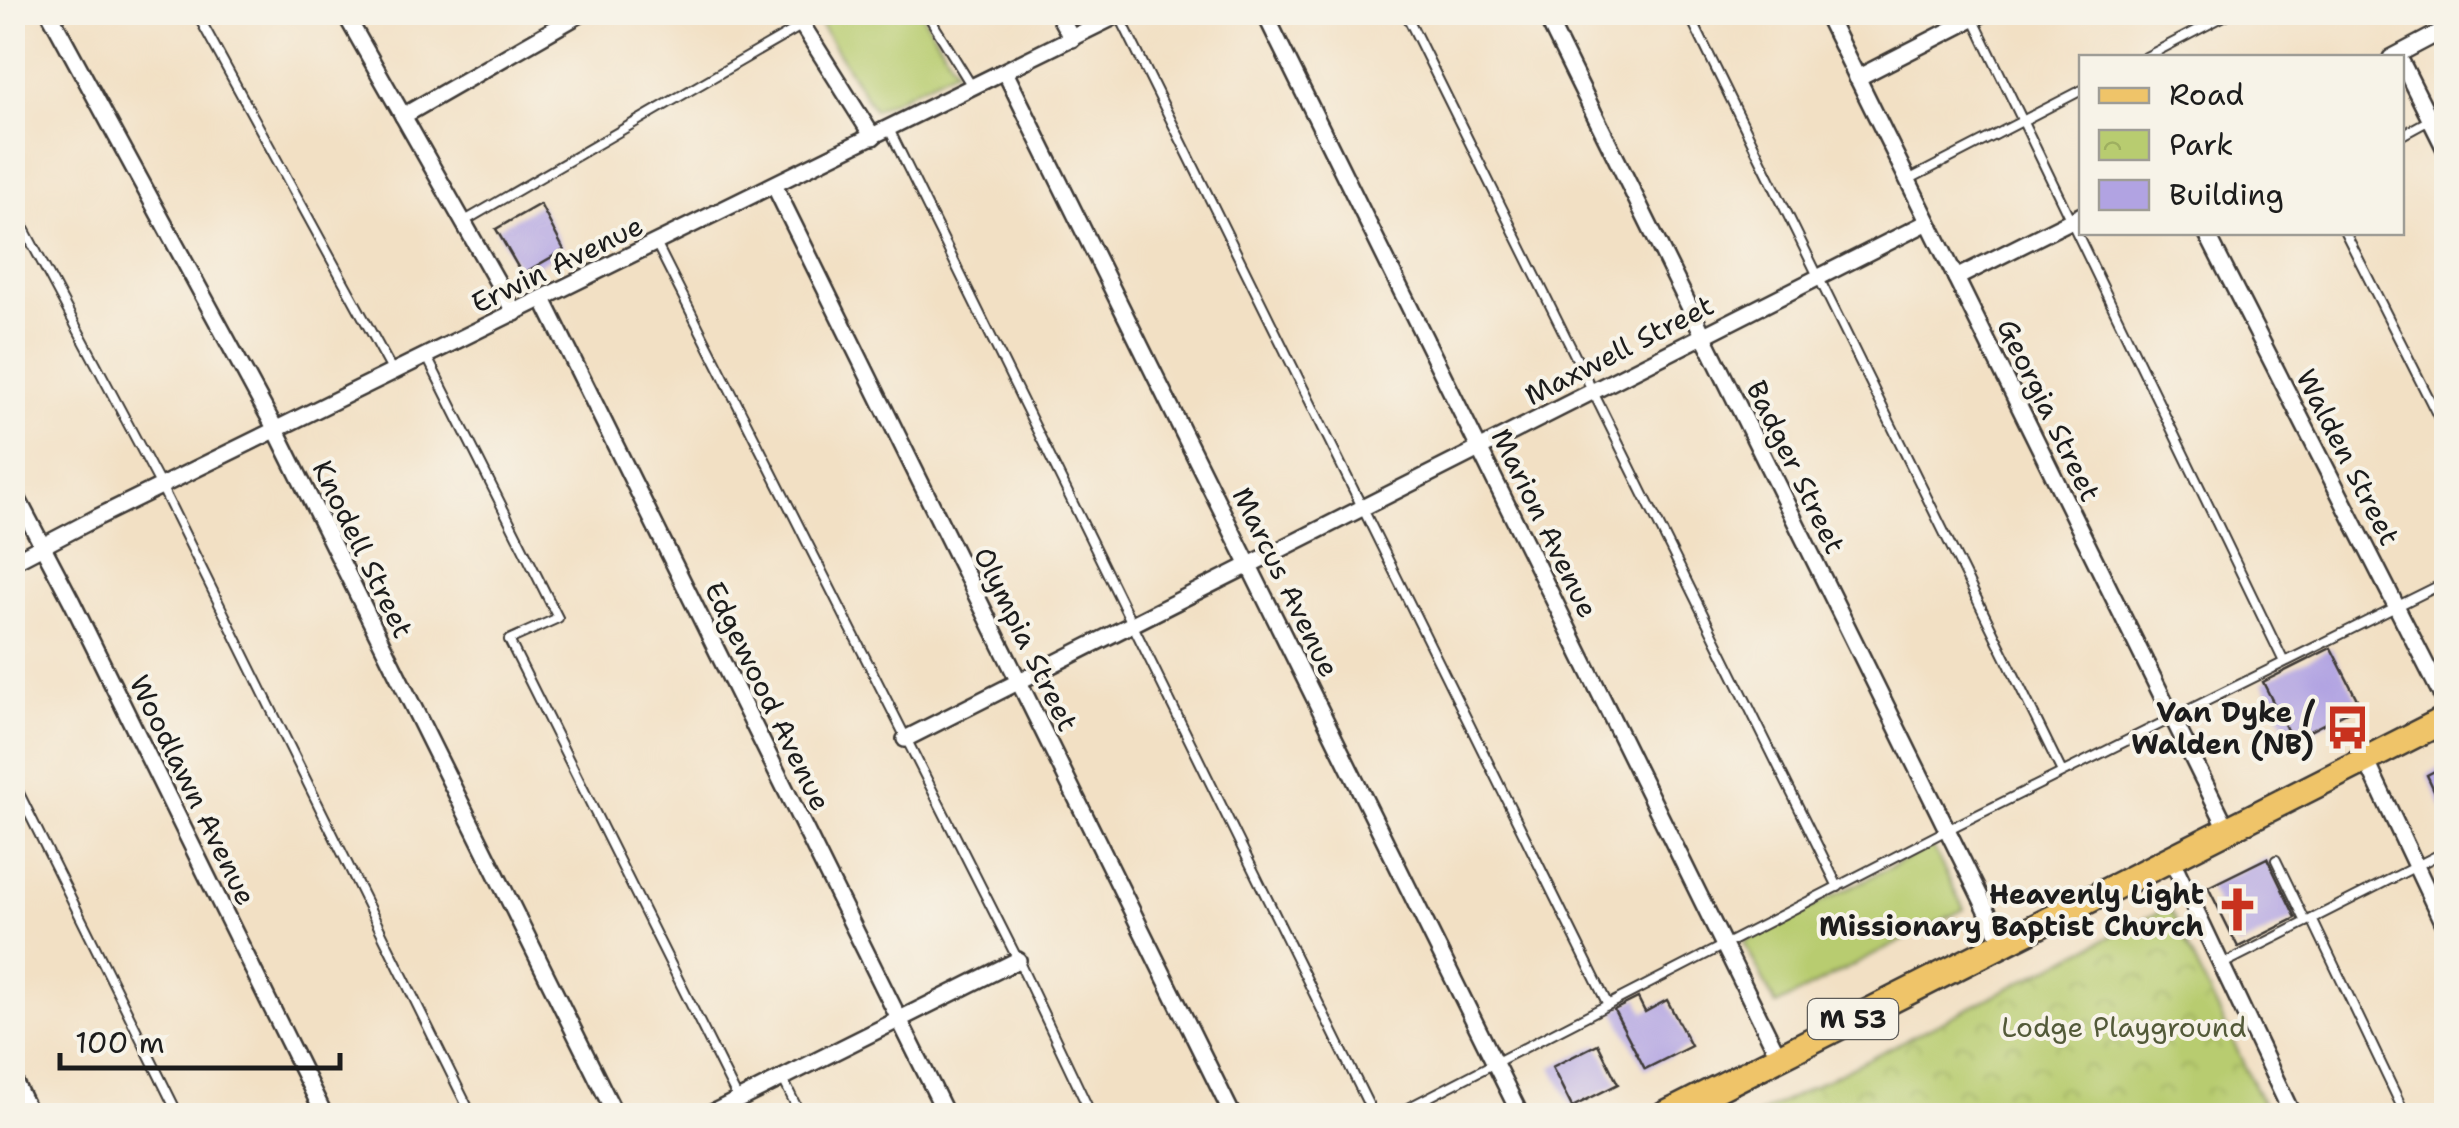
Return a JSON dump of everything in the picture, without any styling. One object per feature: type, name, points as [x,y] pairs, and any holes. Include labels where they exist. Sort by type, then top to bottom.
[{"type":"main road","name":"M 53","points":[[1663,1116],[2446,719]]},
{"type":"street","name":"Knodell Street","points":[[49,12],[276,430],[616,1116]]},
{"type":"street","points":[[402,116],[584,12]]},
{"type":"street","points":[[1057,12],[1072,39]]},
{"type":"street","name":"Marion Avenue","points":[[1264,12],[1779,1056]]},
{"type":"street","name":"Badger Street","points":[[1544,12],[2003,943]]},
{"type":"street","name":"Georgia Street","points":[[1825,12],[2228,830]]},
{"type":"street","name":"Erwin Avenue","points":[[12,562],[1121,14]]},
{"type":"street","points":[[1857,78],[1976,15]]},
{"type":"street","points":[[347,17],[515,313]]},
{"type":"street","points":[[798,19],[872,136]]},
{"type":"street","points":[[2402,55],[2446,29]]},
{"type":"street","points":[[2404,71],[2446,150]]},
{"type":"street","name":"Marcus Avenue","points":[[1005,72],[1521,1116]]},
{"type":"street","name":"Olympia Street","points":[[774,185],[1233,1116]]},
{"type":"street","points":[[1956,278],[2076,217]]},
{"type":"street","name":"Maxwell Street","points":[[904,739],[1928,222]]},
{"type":"street","name":"Walden Street","points":[[2208,235],[2446,704]]},
{"type":"street","name":"Edgewood Avenue","points":[[543,299],[947,1116]]},
{"type":"street","name":"Woodlawn Avenue","points":[[12,488],[325,1116]]},
{"type":"street","points":[[2366,760],[2446,930]]},
{"type":"street","points":[[2171,858],[2293,1116]]},
{"type":"street","points":[[706,1116],[1018,960]]},
{"type":"street","points":[[12,1078],[31,1116]]},
{"type":"lane","points":[[196,12],[393,372]]},
{"type":"lane","points":[[347,17],[366,12]]},
{"type":"lane","points":[[926,12],[973,88]]},
{"type":"lane","points":[[1405,12],[1838,887]]},
{"type":"lane","points":[[1688,12],[2062,772]]},
{"type":"lane","points":[[2150,55],[2232,12]]},
{"type":"lane","points":[[1121,14],[1608,1005]]},
{"type":"lane","points":[[1976,15],[2022,120],[2076,217]]},
{"type":"lane","points":[[462,222],[798,19]]},
{"type":"lane","points":[[1908,180],[2079,92]]},
{"type":"lane","points":[[2404,134],[2446,111]]},
{"type":"lane","points":[[889,129],[1374,1116]]},
{"type":"lane","points":[[12,206],[161,486],[472,1116]]},
{"type":"lane","points":[[2084,235],[2284,662]]},
{"type":"lane","points":[[2347,235],[2446,432]]},
{"type":"lane","points":[[656,243],[1018,960],[1092,1116]]},
{"type":"lane","points":[[427,356],[558,618],[509,640],[738,1099]]},
{"type":"lane","points":[[1392,1116],[1947,830],[2446,582]]},
{"type":"lane","points":[[12,779],[179,1116]]},
{"type":"lane","points":[[2222,965],[2446,850]]},
{"type":"lane","points":[[2276,860],[2406,1116]]},
{"type":"lane","points":[[782,1077],[802,1116]]},
{"type":"green space","points":[[813,13],[921,13],[956,69],[874,110]]},
{"type":"green space","points":[[1932,846],[1964,909],[1776,1005],[1744,942]]},
{"type":"green space","name":"Lodge Playground","points":[[2169,907],[2268,1115],[1757,1115]]},
{"type":"building","points":[[540,204],[564,250],[522,274],[496,229]]},
{"type":"building","points":[[2331,648],[2360,705],[2292,740],[2263,682]]},
{"type":"building","points":[[2446,765],[2446,816],[2427,775]]},
{"type":"building","points":[[2267,858],[2296,918],[2238,947],[2208,887]]},
{"type":"building","points":[[1638,998],[1645,1012],[1667,1000],[1691,1046],[1645,1069],[1614,1010]]},
{"type":"building","points":[[1598,1044],[1618,1084],[1572,1107],[1552,1067]]},
{"type":"place","name":"Van Dyke / Walden (NB)","points":[[2347,728]]},
{"type":"place","name":"Heavenly Light Missionary Baptist Church","points":[[2237,910]]}]
